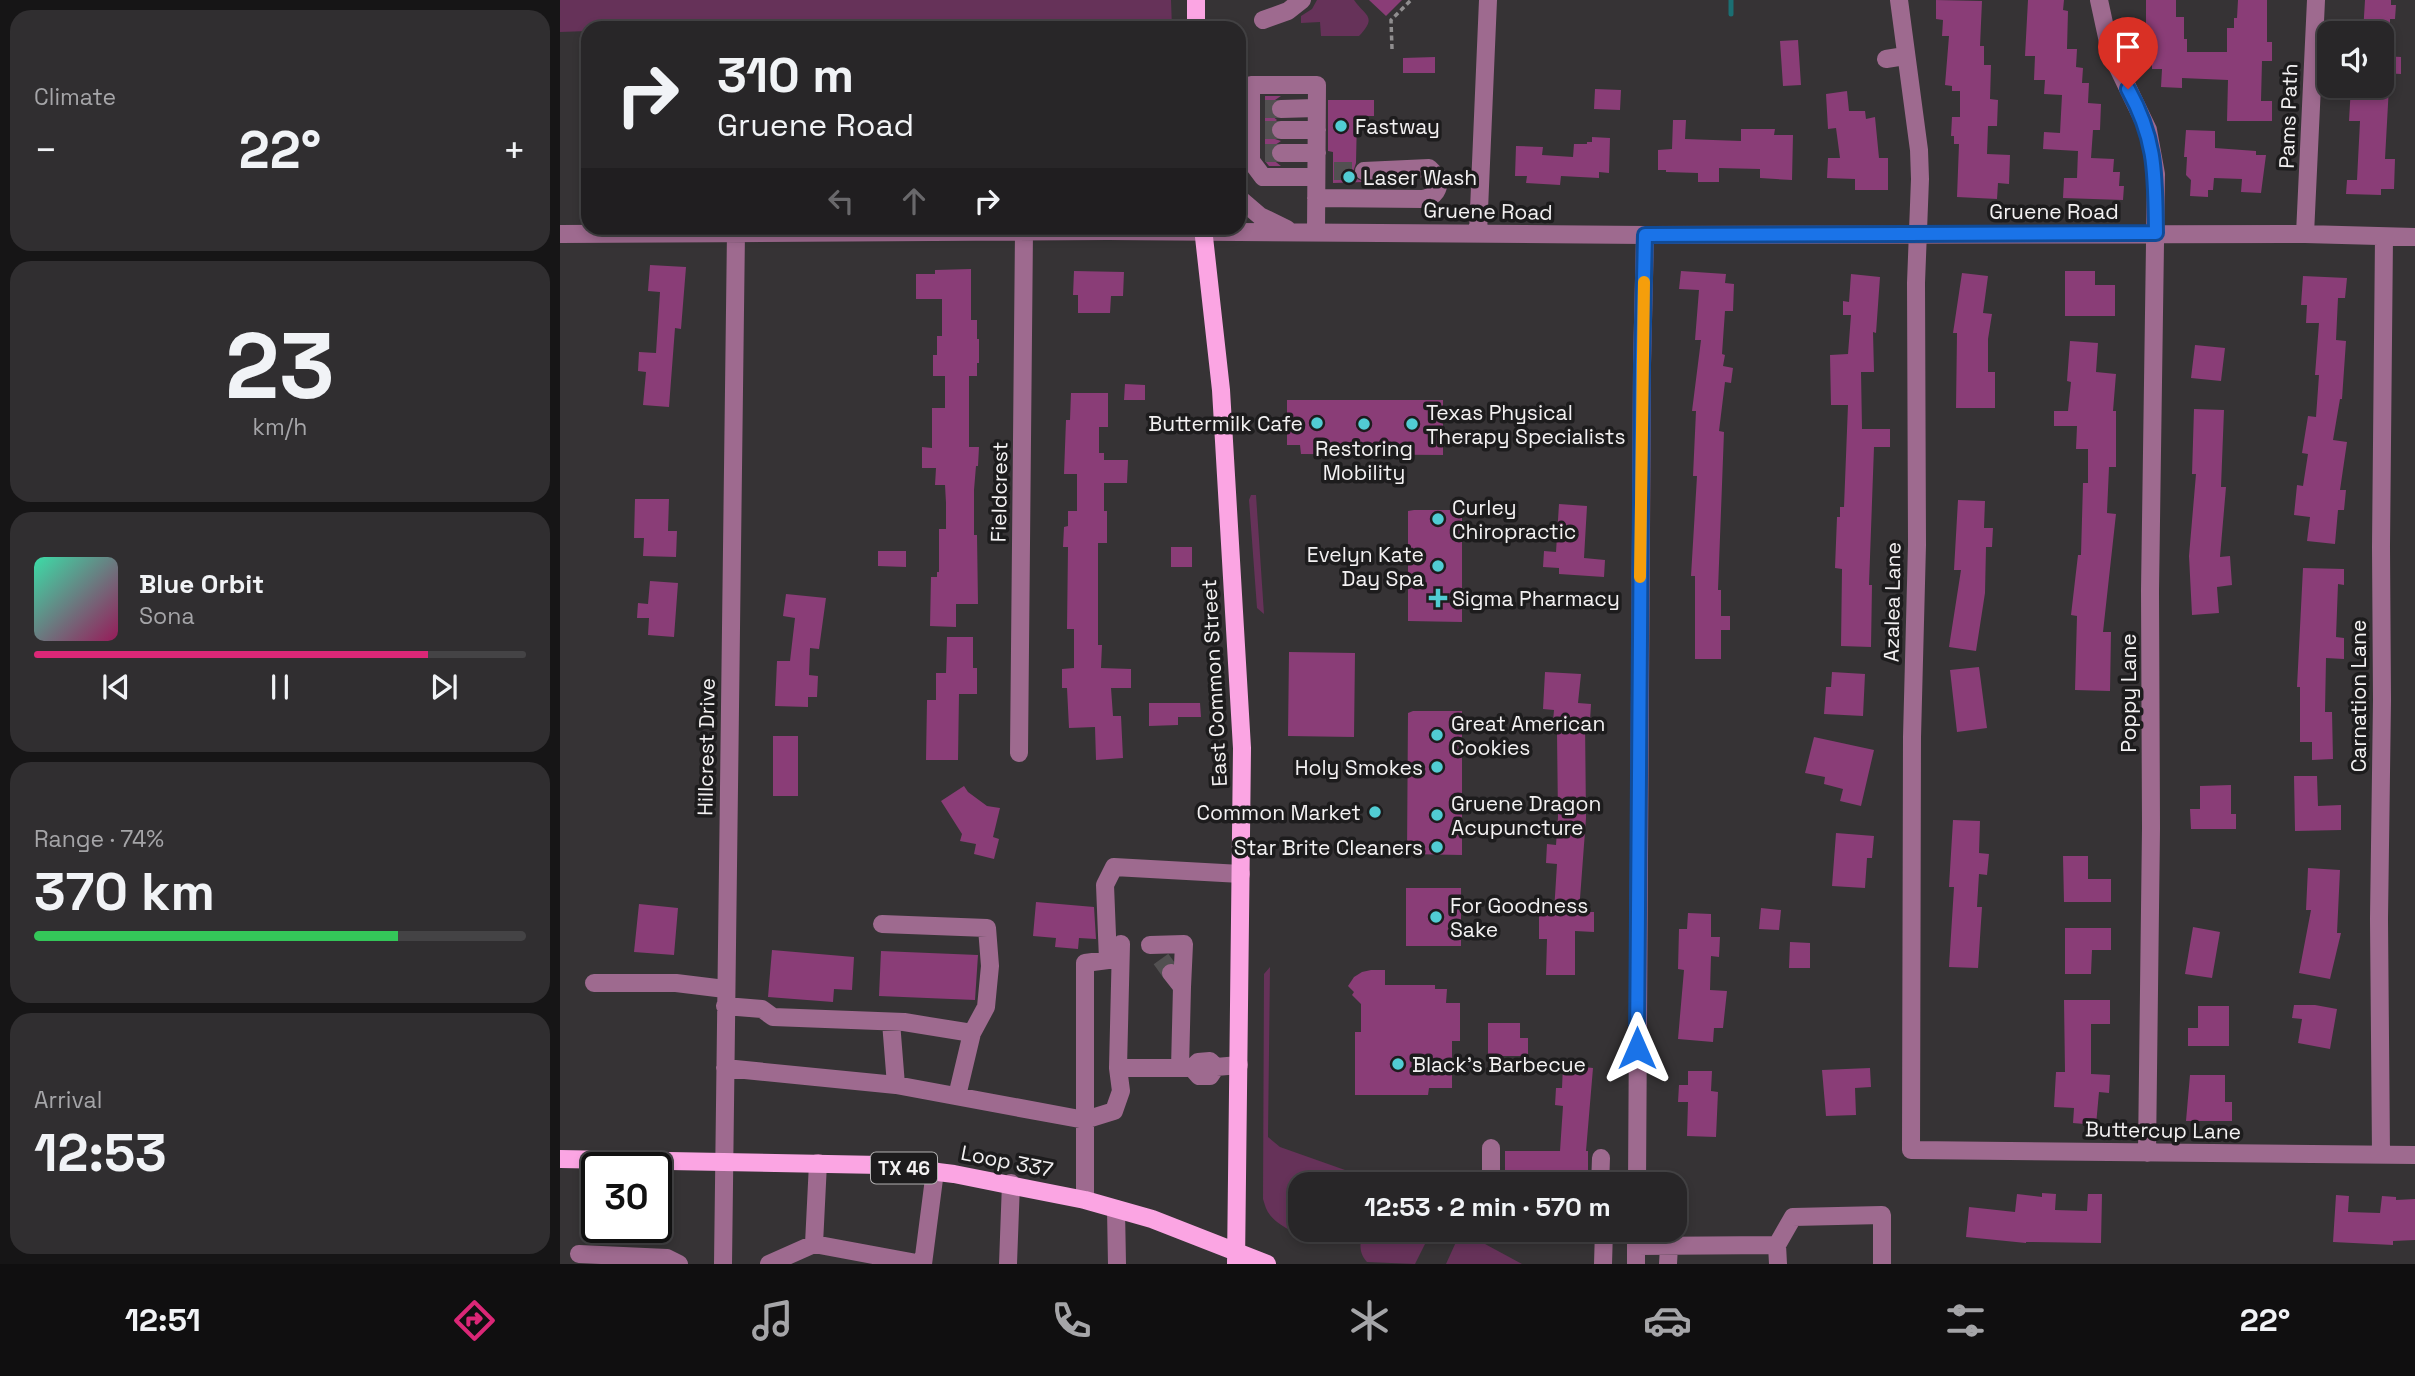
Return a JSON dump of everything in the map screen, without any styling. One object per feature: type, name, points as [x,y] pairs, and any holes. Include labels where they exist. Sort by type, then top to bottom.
[{"type":"main road","points":[[1196,0],[1196,21]]},
{"type":"main road","name":"East Common Street","points":[[1204,235],[1222,416],[1242,748],[1237,1258]]},
{"type":"main road","name":"Loop 337","points":[[560,1159],[881,1165],[935,1171],[1012,1183],[1085,1200],[1152,1219],[1237,1258],[1267,1264]]},
{"type":"street","points":[[1263,20],[1288,11],[1302,0]]},
{"type":"street","points":[[1478,233],[1488,0]]},
{"type":"street","name":"Azalea Lane","points":[[1899,0],[1919,150],[1911,1150]]},
{"type":"street","name":"Poppy Lane","points":[[2099,0],[2110,51],[2143,117],[2152,146],[2155,174],[2147,1153]]},
{"type":"street","name":"Pams Path","points":[[2305,234],[2316,0]]},
{"type":"street","points":[[1886,59],[1905,56]]},
{"type":"street","points":[[1316,232],[1316,198],[1320,168],[1317,85],[1251,85],[1262,113],[1267,161],[1263,177],[1320,168]]},
{"type":"street","points":[[1262,113],[1317,101]]},
{"type":"street","points":[[1262,113],[1317,130]]},
{"type":"street","points":[[1267,161],[1320,168]]},
{"type":"street","points":[[1316,198],[1423,199],[1434,195],[1439,183],[1434,172],[1423,167],[1364,171]]},
{"type":"street","points":[[1246,203],[1271,222],[1294,232]]},
{"type":"street","name":"Gruene Road","points":[[1246,230],[1645,235],[2156,233],[2415,237]]},
{"type":"street","name":"Gruene Road","points":[[560,234],[581,234]]},
{"type":"street","name":"Hillcrest Drive","points":[[723,1264],[736,235]]},
{"type":"street","name":"Fieldcrest","points":[[1019,753],[1024,235]]},
{"type":"street","points":[[1637,1172],[1645,235]]},
{"type":"street","name":"Carnation Lane","points":[[2381,1155],[2379,919],[2384,237]]},
{"type":"street","points":[[725,1068],[896,1085],[1085,1120],[1114,1111],[1121,1091],[1114,944],[1105,885],[1114,867],[1241,874]]},
{"type":"street","points":[[882,924],[987,928],[990,966],[986,1007],[972,1033],[957,1096]]},
{"type":"street","points":[[1114,944],[1161,959],[1182,987]]},
{"type":"street","points":[[1085,1200],[1084,963],[1108,960],[1114,944]]},
{"type":"street","points":[[1161,959],[1184,944],[1182,987],[1186,1068]]},
{"type":"street","points":[[594,983],[676,983],[762,1009],[773,1017],[891,1022],[972,1033]]},
{"type":"street","points":[[891,1022],[896,1085]]},
{"type":"street","points":[[1118,1068],[1186,1068],[1210,1060],[1216,1067],[1239,1065]]},
{"type":"street","points":[[1491,1172],[1492,1148]]},
{"type":"street","name":"Buttercup Lane","points":[[1911,1150],[2415,1155]]},
{"type":"street","points":[[1600,1172],[1601,1158]]},
{"type":"street","points":[[814,1244],[818,1163]]},
{"type":"street","points":[[769,1264],[814,1244],[923,1264],[935,1171]]},
{"type":"street","points":[[1009,1264],[1012,1183]]},
{"type":"street","points":[[1116,1209],[1117,1264]]},
{"type":"street","points":[[1778,1264],[1777,1245],[1793,1217],[1882,1215],[1882,1264]]},
{"type":"street","points":[[1603,1264],[1604,1242]]},
{"type":"street","points":[[1636,1247],[1668,1255],[1777,1245]]},
{"type":"street","points":[[579,1254],[667,1258],[679,1264]]},
{"type":"path","points":[[1392,49],[1391,20],[1411,0]]},
{"type":"shaded area","points":[[560,0],[1171,0],[1172,21],[581,21],[581,31],[560,32]]},
{"type":"shaded area","points":[[1317,0],[1354,0],[1368,16],[1368,24],[1359,36],[1321,36],[1320,22],[1301,23],[1301,16],[1312,9]]},
{"type":"shaded area","points":[[1251,495],[1256,495],[1264,614],[1257,608],[1249,500]]},
{"type":"shaded area","points":[[1270,967],[1268,1137],[1280,1147],[1345,1170],[1288,1172],[1288,1229],[1275,1221],[1263,1199],[1264,974]]},
{"type":"shaded area","points":[[1361,1242],[1426,1242],[1415,1264],[1367,1262],[1360,1247]]},
{"type":"shaded area","points":[[1456,1242],[1481,1242],[1522,1264],[1446,1264]]},
{"type":"building","points":[[1369,0],[1402,0],[1386,16]]},
{"type":"building","points":[[1936,0],[1982,1],[1980,46],[1984,46],[1984,65],[1991,65],[1990,99],[1998,100],[1997,126],[1988,126],[1987,154],[2010,155],[2009,184],[1998,183],[1997,199],[1957,197],[1959,144],[1954,144],[1954,136],[1951,136],[1952,117],[1960,117],[1960,91],[1952,91],[1952,86],[1945,85],[1949,36],[1942,36],[1943,20],[1936,19]]},
{"type":"building","points":[[2028,0],[2064,0],[2063,10],[2068,11],[2067,49],[2077,49],[2076,67],[2083,68],[2082,83],[2089,83],[2088,103],[2101,104],[2100,130],[2093,130],[2091,158],[2114,159],[2113,172],[2120,172],[2119,186],[2124,186],[2123,200],[2063,198],[2064,178],[2077,178],[2078,151],[2043,149],[2044,132],[2060,133],[2062,95],[2044,94],[2045,80],[2034,80],[2035,56],[2025,56]]},
{"type":"building","points":[[2146,0],[2176,0],[2176,17],[2184,17],[2187,52],[2227,52],[2227,28],[2234,28],[2238,0],[2267,0],[2267,42],[2272,42],[2272,61],[2262,61],[2261,101],[2272,101],[2272,121],[2227,121],[2228,80],[2182,78],[2182,88],[2161,87],[2162,69],[2152,69],[2152,58],[2146,58]]},
{"type":"building","points":[[2365,0],[2391,0],[2391,5],[2396,5],[2395,19],[2364,21]]},
{"type":"building","points":[[1798,40],[1801,85],[1783,86],[1780,41]]},
{"type":"building","points":[[1435,57],[1435,73],[1403,73],[1403,58]]},
{"type":"building","points":[[2394,57],[2401,57],[2401,74],[2394,74]]},
{"type":"building","points":[[1595,89],[1621,90],[1620,110],[1594,109]]},
{"type":"building","points":[[1847,91],[1849,111],[1865,111],[1866,119],[1875,117],[1879,158],[1888,158],[1888,190],[1855,190],[1855,179],[1827,178],[1828,158],[1840,158],[1836,128],[1828,129],[1826,94]]},
{"type":"building","points":[[1265,96],[1281,96],[1270,109],[1277,120],[1271,125],[1271,135],[1281,141],[1272,147],[1270,154],[1281,166],[1269,166],[1265,161]]},
{"type":"building","points":[[2350,98],[2388,98],[2385,159],[2395,159],[2394,189],[2381,189],[2381,195],[2346,194],[2347,180],[2357,180],[2360,121],[2349,121]]},
{"type":"building","name":"Fastway","points":[[1328,100],[1374,100],[1374,116],[1357,116],[1356,163],[1353,172],[1355,178],[1364,182],[1333,183],[1333,152],[1328,151]]},
{"type":"building","points":[[1673,120],[1686,120],[1685,139],[1741,141],[1741,129],[1775,129],[1774,135],[1793,135],[1792,180],[1760,178],[1760,169],[1719,168],[1719,182],[1698,182],[1698,173],[1658,170],[1658,150],[1672,149]]},
{"type":"building","points":[[2186,130],[2215,131],[2215,148],[2256,151],[2256,155],[2266,155],[2261,193],[2241,192],[2242,179],[2214,178],[2213,190],[2208,190],[2208,197],[2190,196],[2191,180],[2186,175],[2187,157],[2184,157]]},
{"type":"building","points":[[1592,137],[1610,138],[1609,173],[1599,172],[1599,178],[1561,176],[1560,185],[1526,183],[1527,176],[1515,176],[1516,146],[1543,147],[1542,155],[1573,157],[1574,144],[1587,144],[1592,142]]},
{"type":"building","points":[[650,265],[686,267],[681,329],[675,328],[669,407],[643,405],[646,372],[638,371],[639,352],[656,353],[660,292],[648,291]]},
{"type":"building","points":[[971,269],[971,320],[977,320],[979,339],[977,376],[969,376],[969,447],[979,447],[974,490],[978,604],[956,604],[956,627],[930,626],[931,577],[937,577],[939,572],[939,529],[946,529],[946,503],[945,485],[935,485],[936,468],[922,468],[922,447],[932,448],[932,408],[945,408],[945,376],[933,376],[937,336],[942,336],[942,299],[916,299],[916,274],[935,274],[935,270]]},
{"type":"building","points":[[1074,271],[1124,272],[1123,296],[1111,296],[1110,313],[1078,313],[1078,295],[1073,295]]},
{"type":"building","points":[[1681,271],[1726,274],[1725,283],[1734,284],[1733,311],[1725,311],[1722,354],[1725,355],[1723,366],[1733,368],[1731,383],[1725,382],[1719,431],[1724,432],[1718,590],[1721,590],[1721,616],[1730,616],[1730,630],[1721,630],[1721,659],[1695,659],[1695,576],[1691,576],[1697,476],[1693,476],[1696,411],[1692,411],[1701,340],[1695,340],[1699,290],[1679,289]]},
{"type":"building","points":[[2065,271],[2095,271],[2095,285],[2115,285],[2115,316],[2065,316]]},
{"type":"building","points":[[1962,273],[1988,276],[1983,313],[1992,314],[1988,339],[1988,372],[1995,372],[1995,408],[1956,408],[1957,333],[1953,333]]},
{"type":"building","points":[[1851,274],[1880,277],[1876,333],[1873,332],[1874,372],[1861,372],[1862,429],[1890,429],[1890,447],[1874,447],[1869,585],[1872,585],[1871,647],[1841,646],[1842,569],[1835,568],[1837,517],[1840,517],[1840,507],[1844,507],[1848,405],[1831,405],[1830,355],[1848,354],[1851,315],[1843,315],[1843,301],[1849,302]]},
{"type":"building","points":[[2303,276],[2347,278],[2345,298],[2338,298],[2336,340],[2346,341],[2342,399],[2333,440],[2347,442],[2340,490],[2346,490],[2344,510],[2338,510],[2335,544],[2307,541],[2310,517],[2294,515],[2297,485],[2303,486],[2308,454],[2302,453],[2308,416],[2316,417],[2319,375],[2315,375],[2319,323],[2306,323],[2307,305],[2301,305]]},
{"type":"building","points":[[2070,341],[2098,343],[2096,372],[2116,374],[2113,411],[2116,411],[2116,467],[2109,467],[2107,513],[2116,514],[2103,632],[2111,632],[2110,691],[2075,690],[2077,616],[2071,615],[2078,555],[2081,555],[2083,483],[2088,483],[2088,449],[2076,449],[2077,426],[2054,426],[2054,411],[2068,411],[2071,382],[2067,381]]},
{"type":"building","points":[[2195,345],[2225,348],[2221,381],[2191,378]]},
{"type":"building","points":[[1125,384],[1145,385],[1145,400],[1124,400]]},
{"type":"building","points":[[1071,393],[1108,393],[1108,427],[1099,427],[1099,453],[1104,453],[1104,460],[1128,460],[1127,483],[1104,483],[1107,543],[1098,543],[1098,645],[1102,645],[1101,668],[1131,669],[1131,688],[1111,688],[1113,716],[1121,716],[1123,758],[1096,760],[1095,727],[1069,728],[1067,688],[1062,688],[1062,669],[1074,668],[1074,629],[1067,629],[1068,547],[1063,547],[1068,511],[1077,511],[1077,474],[1064,474],[1066,420],[1070,420]]},
{"type":"building","points":[[1287,400],[1443,400],[1443,455],[1301,454],[1300,445],[1287,445]]},
{"type":"building","points":[[2194,409],[2224,410],[2221,487],[2226,487],[2220,557],[2230,556],[2232,585],[2217,587],[2219,613],[2192,615],[2189,556],[2196,474],[2192,474]]},
{"type":"building","points":[[635,499],[669,499],[668,531],[677,531],[676,557],[643,556],[644,538],[634,538]]},
{"type":"building","points":[[1958,500],[1985,501],[1984,528],[1993,528],[1992,547],[1986,547],[1985,593],[1976,651],[1949,647],[1961,570],[1954,570]]},
{"type":"building","points":[[1559,504],[1587,506],[1584,558],[1605,560],[1604,577],[1559,574],[1559,568],[1543,567],[1544,551],[1556,552]]},
{"type":"building","points":[[1462,510],[1462,622],[1408,621],[1408,511]]},
{"type":"building","points":[[1171,547],[1192,547],[1192,567],[1171,567]]},
{"type":"building","points":[[878,551],[906,551],[906,567],[878,566]]},
{"type":"building","points":[[2303,568],[2344,569],[2344,585],[2338,584],[2336,637],[2344,638],[2344,659],[2326,658],[2325,712],[2332,712],[2333,759],[2312,760],[2312,742],[2300,742],[2300,687],[2297,687]]},
{"type":"building","points":[[650,581],[678,583],[674,637],[648,635],[649,618],[637,618],[638,603],[648,604]]},
{"type":"building","points":[[786,594],[826,598],[819,649],[810,648],[809,675],[818,676],[817,697],[808,697],[808,707],[775,706],[777,661],[790,661],[795,618],[783,616]]},
{"type":"building","points":[[947,637],[973,637],[973,668],[977,668],[977,694],[959,694],[958,760],[926,760],[927,700],[936,700],[936,673],[946,673]]},
{"type":"building","points":[[1289,652],[1355,653],[1354,737],[1288,736]]},
{"type":"building","points":[[1979,667],[1987,728],[1957,732],[1950,670]]},
{"type":"building","points":[[1545,672],[1581,674],[1578,703],[1591,704],[1590,721],[1585,721],[1586,818],[1579,912],[1594,912],[1594,932],[1575,931],[1575,975],[1546,975],[1547,939],[1539,939],[1539,912],[1554,912],[1557,864],[1546,863],[1547,844],[1556,845],[1558,817],[1557,733],[1552,733],[1554,710],[1543,709]]},
{"type":"building","points":[[1832,672],[1865,674],[1863,716],[1824,714],[1826,687],[1831,687]]},
{"type":"building","points":[[1149,703],[1200,703],[1201,717],[1178,717],[1178,725],[1149,726]]},
{"type":"building","points":[[1462,711],[1462,855],[1407,854],[1408,713]]},
{"type":"building","points":[[773,736],[798,736],[798,796],[773,796]]},
{"type":"building","points":[[1814,737],[1874,750],[1861,806],[1840,801],[1843,789],[1824,784],[1825,777],[1805,773]]},
{"type":"building","points":[[2294,776],[2317,776],[2318,806],[2341,805],[2341,830],[2295,831]]},
{"type":"building","points":[[2231,785],[2231,814],[2236,814],[2236,829],[2191,829],[2190,809],[2200,809],[2200,786]]},
{"type":"building","points":[[964,786],[987,806],[1000,808],[993,837],[999,839],[994,859],[974,854],[976,844],[960,841],[962,834],[941,801]]},
{"type":"building","points":[[1953,820],[1980,821],[1979,853],[1989,854],[1987,875],[1979,874],[1977,907],[1982,907],[1978,968],[1949,967],[1954,887],[1949,887]]},
{"type":"building","points":[[1836,833],[1874,836],[1872,858],[1867,858],[1865,888],[1832,886]]},
{"type":"building","points":[[2063,856],[2088,856],[2088,879],[2111,879],[2111,902],[2064,902]]},
{"type":"building","points":[[2308,868],[2340,870],[2337,933],[2341,933],[2330,979],[2299,973],[2311,910],[2306,910]]},
{"type":"building","name":"For Goodness Sake","points":[[1406,888],[1461,888],[1461,946],[1406,946]]},
{"type":"building","points":[[1036,902],[1094,907],[1096,939],[1079,938],[1078,949],[1055,947],[1056,938],[1033,936]]},
{"type":"building","points":[[639,904],[678,908],[674,955],[634,952]]},
{"type":"building","points":[[1761,908],[1781,910],[1779,930],[1759,929]]},
{"type":"building","points":[[1688,913],[1711,914],[1711,937],[1720,937],[1719,957],[1711,956],[1710,990],[1727,991],[1723,1028],[1714,1028],[1713,1042],[1678,1039],[1684,970],[1678,969],[1679,929],[1687,929]]},
{"type":"building","points":[[2193,927],[2220,932],[2212,978],[2185,974]]},
{"type":"building","points":[[2065,928],[2111,928],[2111,950],[2092,950],[2091,974],[2065,974]]},
{"type":"building","points":[[1790,942],[1810,943],[1810,968],[1789,968]]},
{"type":"building","points":[[772,950],[854,957],[852,990],[834,989],[833,1002],[768,997]]},
{"type":"building","points":[[881,951],[978,955],[975,1000],[879,996]]},
{"type":"building","points":[[1371,970],[1385,970],[1385,985],[1435,985],[1435,989],[1447,989],[1446,1003],[1460,1003],[1460,1041],[1452,1041],[1452,1088],[1429,1088],[1428,1095],[1355,1095],[1355,1032],[1361,1032],[1361,1004],[1348,986],[1354,977]]},
{"type":"building","points":[[2064,1000],[2110,1000],[2110,1024],[2091,1024],[2091,1074],[2110,1075],[2109,1093],[2099,1092],[2096,1125],[2073,1123],[2074,1108],[2054,1107],[2056,1072],[2065,1072]]},
{"type":"building","points":[[2294,1005],[2337,1009],[2330,1049],[2298,1043],[2302,1019],[2292,1018]]},
{"type":"building","points":[[2198,1006],[2229,1006],[2229,1046],[2188,1046],[2188,1028],[2198,1028]]},
{"type":"building","points":[[1488,1023],[1520,1023],[1520,1038],[1528,1038],[1528,1056],[1488,1056]]},
{"type":"building","points":[[1563,1065],[1593,1068],[1586,1151],[1588,1172],[1505,1172],[1505,1151],[1560,1151],[1563,1106],[1555,1105],[1556,1088],[1562,1088]]},
{"type":"building","points":[[1870,1068],[1871,1087],[1855,1088],[1856,1115],[1826,1116],[1822,1070]]},
{"type":"building","points":[[1688,1071],[1712,1071],[1711,1091],[1718,1092],[1716,1137],[1687,1136],[1688,1102],[1678,1102],[1679,1085],[1688,1085]]},
{"type":"building","points":[[2190,1075],[2225,1075],[2225,1102],[2232,1102],[2232,1121],[2186,1121]]},
{"type":"building","points":[[2042,1193],[2056,1194],[2055,1210],[2087,1211],[2088,1194],[2102,1194],[2101,1243],[2026,1243],[1966,1237],[1969,1207],[2015,1212],[2017,1194],[2042,1197]]},
{"type":"building","points":[[2336,1195],[2349,1196],[2348,1212],[2380,1213],[2382,1196],[2396,1197],[2396,1200],[2415,1199],[2415,1240],[2393,1241],[2393,1245],[2333,1242]]},
{"type":"waterway","points":[[1731,0],[1731,14]]},
{"type":"tunnel","points":[[1265,109],[1281,109]]},
{"type":"tunnel","points":[[1265,130],[1281,130]]},
{"type":"tunnel","points":[[1265,153],[1281,153]]},
{"type":"tunnel","points":[[1334,171],[1364,171]]},
{"type":"tunnel","points":[[1161,959],[1171,973]]},
{"type":"slow traffic","points":[[1640,577],[1644,282]]},
{"type":"place","name":"Fastway","points":[[1341,126]]},
{"type":"place","name":"Laser Wash","points":[[1349,177]]},
{"type":"place","name":"Buttermilk Cafe","points":[[1317,423]]},
{"type":"place","name":"Restoring Mobility","points":[[1364,424]]},
{"type":"place","name":"Texas Physical Therapy Specialists","points":[[1412,424]]},
{"type":"place","name":"Curley Chiropractic","points":[[1438,519]]},
{"type":"place","name":"Evelyn Kate Day Spa","points":[[1438,566]]},
{"type":"place","name":"Sigma Pharmacy","points":[[1438,598]]},
{"type":"place","name":"Great American Cookies","points":[[1437,735]]},
{"type":"place","name":"Holy Smokes","points":[[1437,767]]},
{"type":"place","name":"Common Market","points":[[1375,812]]},
{"type":"place","name":"Gruene Dragon Acupuncture","points":[[1437,815]]},
{"type":"place","name":"Star Brite Cleaners","points":[[1437,847]]},
{"type":"place","name":"For Goodness Sake","points":[[1436,917]]},
{"type":"place","name":"Black's Barbecue","points":[[1398,1064]]},
{"type":"route","points":[[1637,1048],[1645,235],[2156,233],[2155,159],[2148,130],[2128,89]]}]
